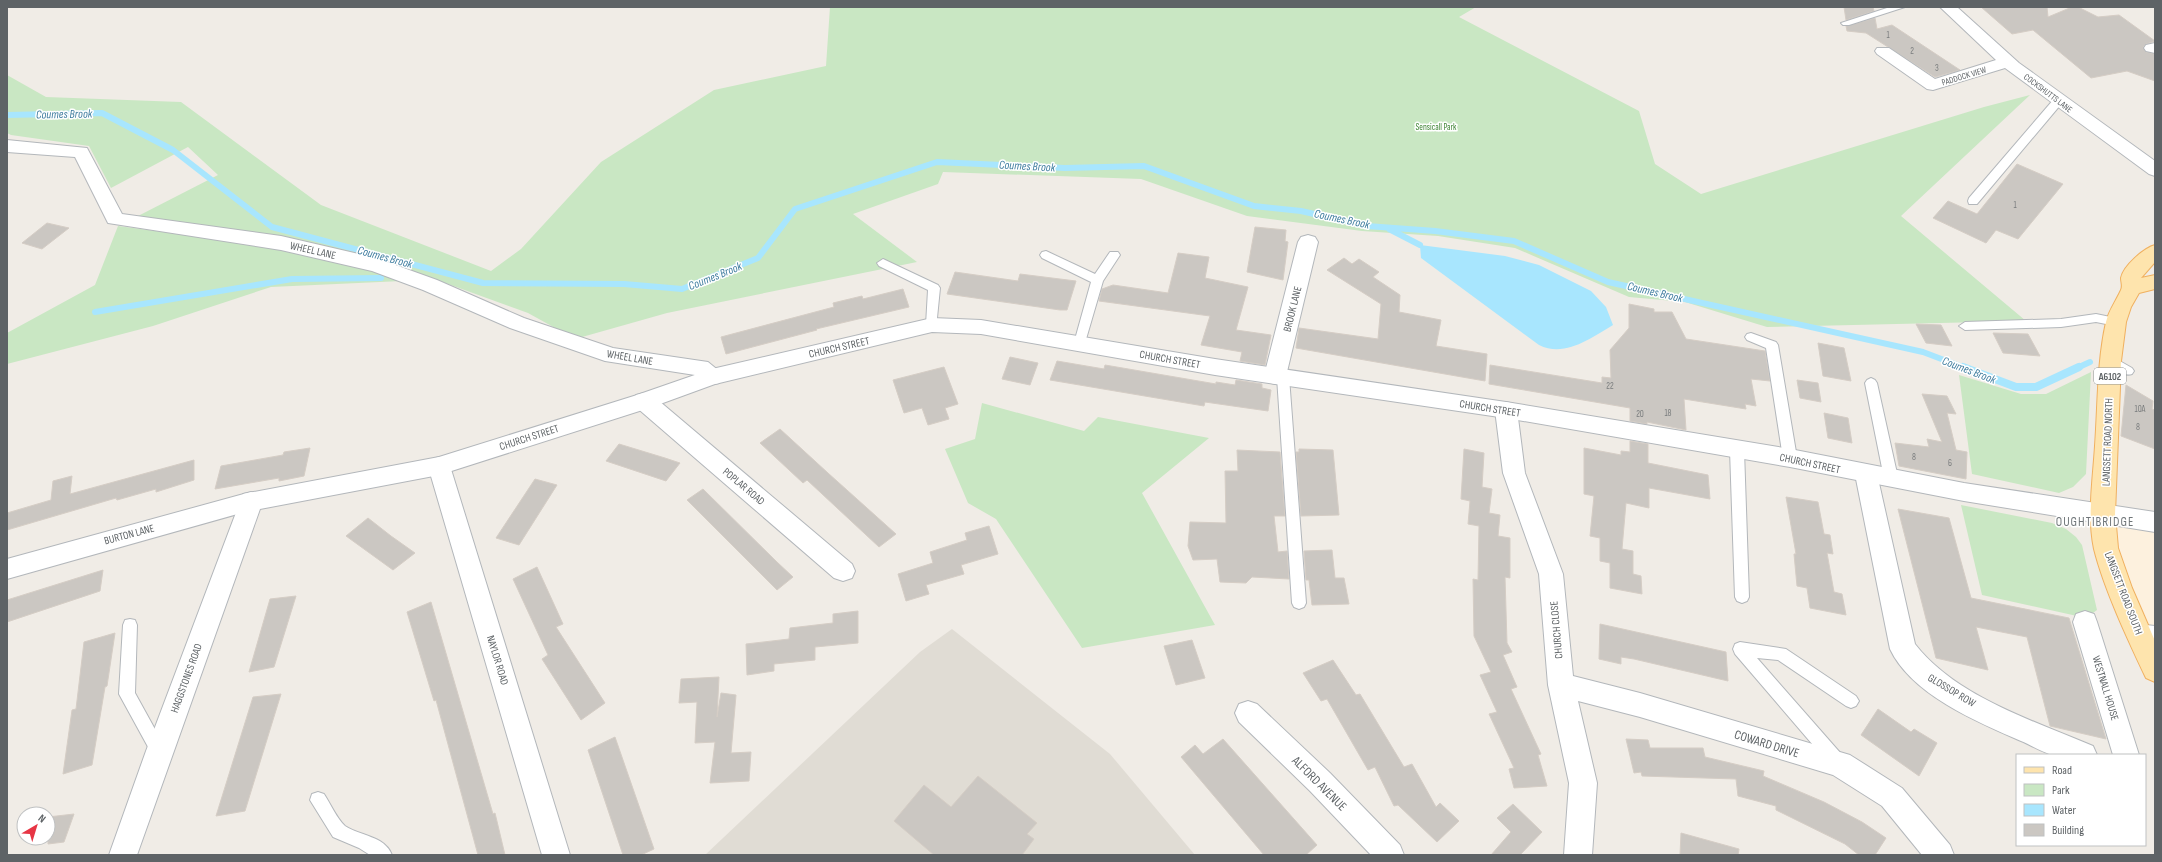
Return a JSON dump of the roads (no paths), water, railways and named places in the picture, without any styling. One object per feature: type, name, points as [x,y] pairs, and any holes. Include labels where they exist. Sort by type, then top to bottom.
[{"type":"main road","name":"LANGSETT ROAD NORTH","points":[[2102,514],[2119,366],[2116,322],[2121,307],[2132,288],[2131,277],[2144,260],[2155,252]]},
{"type":"main road","points":[[2132,288],[2155,282]]},
{"type":"main road","name":"LANGSETT ROAD SOUTH","points":[[2102,514],[2106,548],[2146,631],[2155,670]]},
{"type":"street","name":"COCKSHUTTS LANE","points":[[1948,7],[2008,62],[2058,101],[2155,170]]},
{"type":"street","name":"PADDOCK VIEW","points":[[1883,51],[1933,86],[2008,62]]},
{"type":"street","name":"WHEEL LANE","points":[[7,146],[81,152],[114,219],[281,243],[376,265],[430,285],[517,323],[612,356],[701,368],[712,377]]},
{"type":"street","name":"BROOK LANE","points":[[1279,376],[1308,242]]},
{"type":"street","name":"CHURCH STREET","points":[[251,501],[439,466],[644,401],[712,377],[932,325],[981,327],[1279,376],[1506,410],[1790,458],[1964,492],[2155,522]]},
{"type":"street","name":"POPLAR ROAD","points":[[644,401],[843,571]]},
{"type":"street","name":"CHURCH CLOSE","points":[[1506,410],[1514,473],[1551,574],[1561,685],[1583,783],[1578,855]]},
{"type":"street","name":"NAYLOR ROAD","points":[[439,466],[556,855]]},
{"type":"street","name":"GLOSSOP ROW","points":[[1866,474],[1872,493],[1902,649],[1921,671],[1942,687],[1987,711],[2082,754]]},
{"type":"street","name":"BURTON LANE","points":[[7,569],[251,501]]},
{"type":"street","name":"HAGGSTONES ROAD","points":[[123,855],[159,751],[251,501]]},
{"type":"street","name":"WESTNALL HOUSE","points":[[2085,622],[2126,754]]},
{"type":"street","name":"COWARD DRIVE","points":[[1561,685],[1640,705],[1840,764],[1892,797],[1940,855]]},
{"type":"street","name":"ALFORD AVENUE","points":[[1248,714],[1320,782],[1390,855]]},
{"type":"lane","points":[[1846,23],[1900,7]]},
{"type":"lane","points":[[1973,201],[2058,101]]},
{"type":"lane","points":[[1046,255],[1097,280]]},
{"type":"lane","points":[[1080,344],[1097,280],[1114,256]]},
{"type":"lane","points":[[883,263],[934,288],[932,325]]},
{"type":"lane","points":[[1965,326],[2061,323],[2096,318],[2116,322]]},
{"type":"lane","points":[[1751,337],[1772,345],[1790,458]]},
{"type":"lane","points":[[1279,376],[1300,604]]},
{"type":"lane","points":[[1871,383],[1891,478]]},
{"type":"lane","points":[[1737,450],[1742,598]]},
{"type":"lane","points":[[130,625],[127,694],[159,751]]},
{"type":"lane","points":[[1840,764],[1740,649],[1781,654],[1851,701]]},
{"type":"lane","points":[[318,800],[339,831],[365,842],[384,855]]},
{"type":"water","points":[[1420,245],[1505,256],[1539,265],[1591,291],[1606,307],[1613,325],[1578,345],[1568,348],[1558,349],[1539,345],[1421,258]]},
{"type":"waterway","name":"Coumes Brook","points":[[7,115],[102,113],[173,150],[272,227],[483,283],[624,284],[682,289],[758,258],[795,209],[937,162],[1065,168],[1144,166],[1254,206],[1301,211],[1367,226],[1435,231],[1514,241],[1608,282],[1923,352],[1965,368]]},
{"type":"waterway","points":[[1389,229],[1420,245]]},
{"type":"waterway","points":[[95,312],[292,279],[381,278]]},
{"type":"waterway","name":"Coumes Brook","points":[[2077,368],[2090,362]]},
{"type":"waterway","name":"Coumes Brook","points":[[1963,367],[2016,387],[2036,387],[2079,367]]},
{"type":"district","name":"OUGHTIBRIDGE","points":[[2095,521]]},
{"type":"park label","name":"Sensicall Park","points":[[1436,127]]}]
